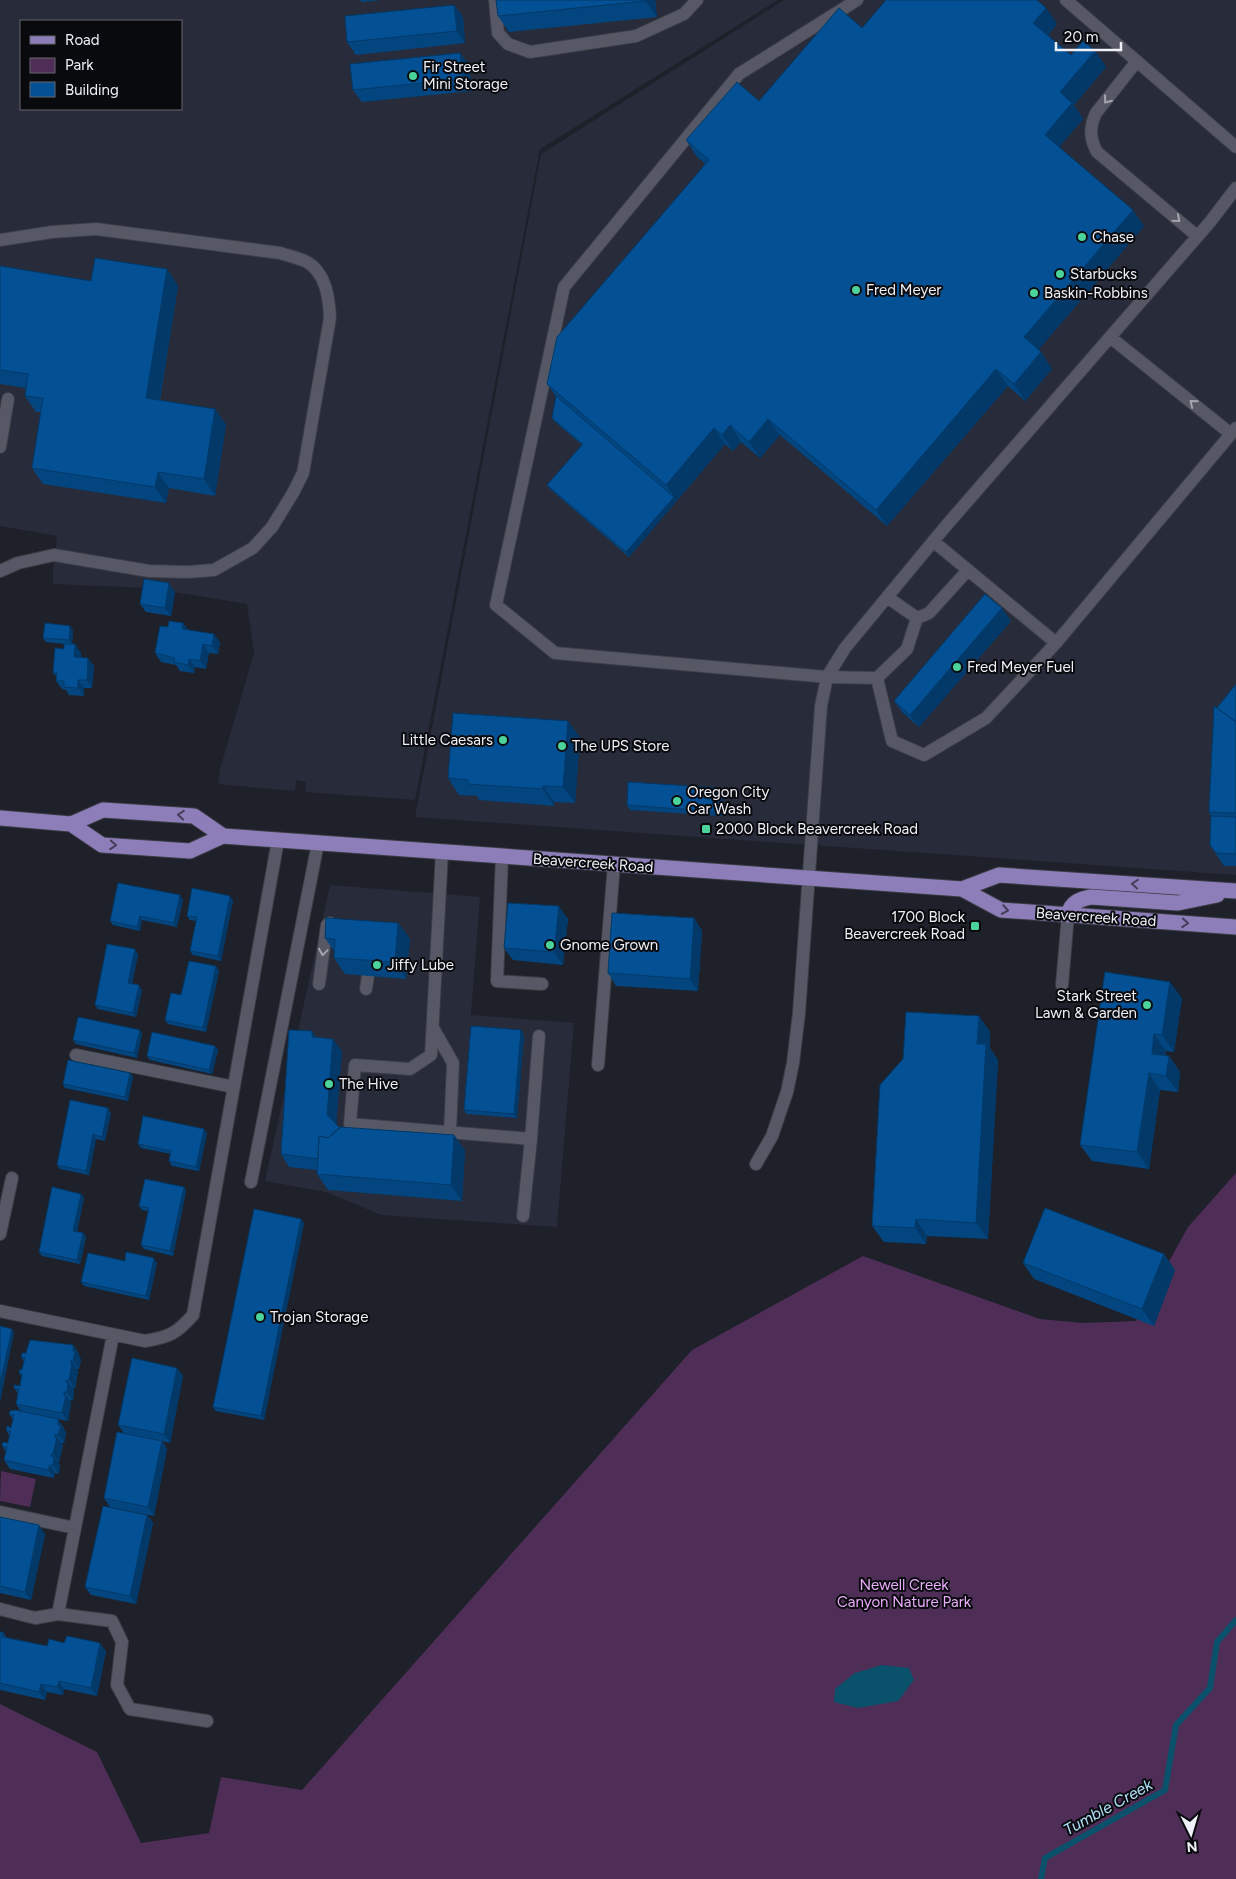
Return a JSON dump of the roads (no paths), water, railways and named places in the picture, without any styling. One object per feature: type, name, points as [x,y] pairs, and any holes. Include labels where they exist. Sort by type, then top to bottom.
[{"type":"main road","name":"Beavercreek Road","points":[[0,818],[70,824],[103,810],[194,816],[223,836]]},
{"type":"main road","name":"Beavercreek Road","points":[[70,824],[102,845],[190,851],[223,836],[962,889],[1001,910],[1236,927]]},
{"type":"main road","name":"Beavercreek Road","points":[[962,889],[999,875],[1236,892]]},
{"type":"main road","points":[[1068,915],[1073,903],[1091,897],[1178,903],[1236,892]]},
{"type":"lane","points":[[495,0],[498,33],[508,44],[530,52],[636,36],[684,14],[697,0]]},
{"type":"lane","points":[[857,0],[739,74],[564,287],[496,605],[555,653],[827,677],[877,678],[907,649],[918,618],[929,613],[968,570]]},
{"type":"lane","points":[[1066,0],[1236,147]]},
{"type":"lane","points":[[1137,61],[1096,114],[1090,133],[1092,143],[1097,152],[1197,236]]},
{"type":"lane","points":[[756,1164],[778,1120],[787,1092],[793,1063],[799,1013],[821,706],[827,677],[845,648],[933,542],[1197,236],[1236,188]]},
{"type":"lane","points":[[0,240],[52,232],[96,229],[280,253],[307,262],[321,277],[329,296],[330,318],[303,473],[272,527],[253,548],[214,570],[188,572],[149,571],[54,555],[18,563],[0,571]]},
{"type":"lane","points":[[877,678],[892,741],[924,755],[986,718],[1056,643],[1233,431],[1110,336]]},
{"type":"lane","points":[[0,447],[8,400]]},
{"type":"lane","points":[[933,542],[1056,643]]},
{"type":"lane","points":[[887,597],[918,618]]},
{"type":"lane","points":[[0,1311],[146,1341],[164,1338],[180,1330],[193,1315],[278,840]]},
{"type":"lane","points":[[251,1182],[318,843]]},
{"type":"lane","points":[[442,852],[431,1055],[410,1070],[355,1064],[350,1124],[531,1138]]},
{"type":"lane","points":[[502,856],[497,981],[542,984]]},
{"type":"lane","points":[[598,1064],[614,864]]},
{"type":"lane","points":[[1062,985],[1068,915]]},
{"type":"lane","points":[[319,984],[327,926],[332,920],[342,922]]},
{"type":"lane","points":[[433,1028],[453,1063],[450,1132]]},
{"type":"lane","points":[[524,1216],[539,1036]]},
{"type":"lane","points":[[76,1055],[234,1087]]},
{"type":"lane","points":[[0,1234],[12,1178]]},
{"type":"lane","points":[[58,1614],[113,1334]]},
{"type":"lane","points":[[0,1512],[75,1528]]},
{"type":"lane","points":[[0,1609],[35,1618],[58,1614],[112,1621],[122,1642],[117,1685],[130,1710],[207,1721]]},
{"type":"water","points":[[882,1665],[909,1668],[914,1680],[898,1701],[858,1708],[834,1702],[835,1689],[855,1673]]},
{"type":"waterway","name":"Tumble Creek","points":[[1041,1879],[1045,1858],[1165,1790],[1176,1725],[1210,1688],[1217,1642],[1236,1620]]},
{"type":"place","name":"Fir Street Mini Storage","points":[[413,76]]},
{"type":"place","name":"Chase","points":[[1082,237]]},
{"type":"place","name":"Starbucks","points":[[1060,274]]},
{"type":"place","name":"Fred Meyer","points":[[856,290]]},
{"type":"place","name":"Baskin-Robbins","points":[[1034,293]]},
{"type":"place","name":"Fred Meyer Fuel","points":[[957,667]]},
{"type":"place","name":"Little Caesars","points":[[503,740]]},
{"type":"place","name":"The UPS Store","points":[[562,746]]},
{"type":"place","name":"Oregon City Car Wash","points":[[677,801]]},
{"type":"place","name":"2000 Block Beavercreek Road","points":[[706,829]]},
{"type":"place","name":"1700 Block Beavercreek Road","points":[[975,926]]},
{"type":"place","name":"Gnome Grown","points":[[550,945]]},
{"type":"place","name":"Jiffy Lube","points":[[377,965]]},
{"type":"place","name":"Stark Street Lawn & Garden","points":[[1147,1005]]},
{"type":"place","name":"The Hive","points":[[329,1084]]},
{"type":"place","name":"Trojan Storage","points":[[260,1317]]},
{"type":"park label","name":"Newell Creek Canyon Nature Park","points":[[904,1594]]}]
